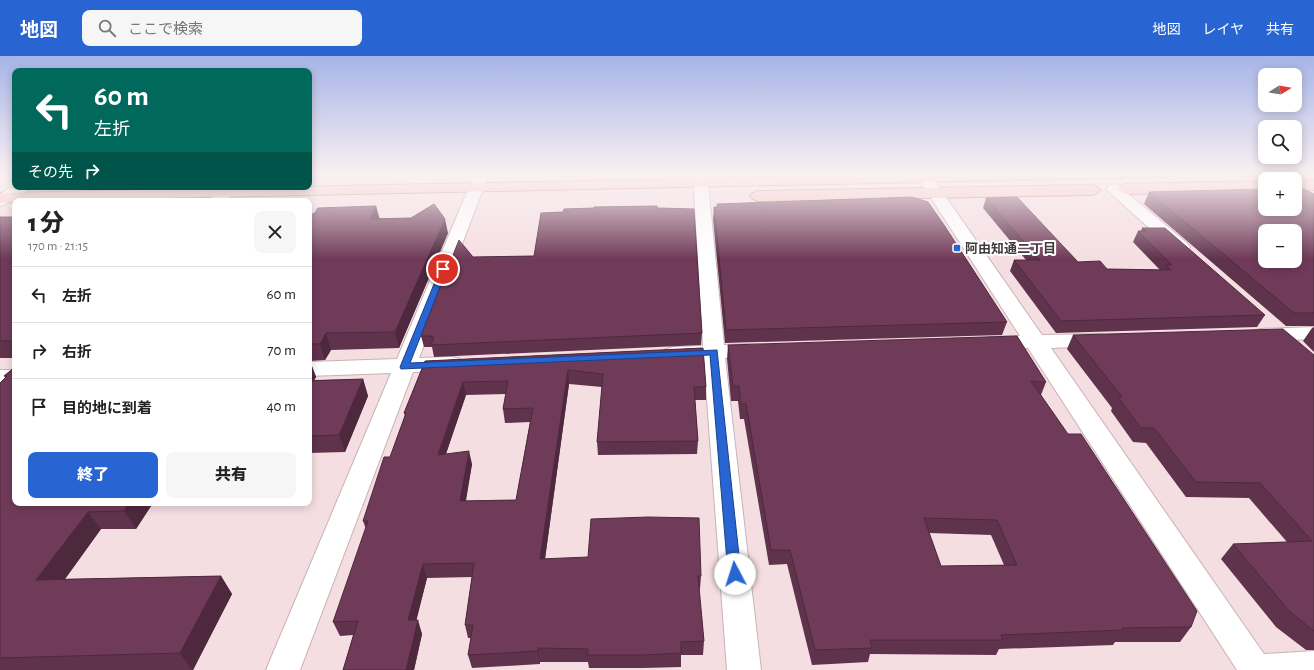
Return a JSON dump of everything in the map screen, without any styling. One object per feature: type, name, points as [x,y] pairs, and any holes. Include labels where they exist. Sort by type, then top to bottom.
[{"type":"main road","points":[[1,202],[12,209]]},
{"type":"main road","points":[[312,205],[349,202]]},
{"type":"street","points":[[283,670],[404,367],[474,202]]},
{"type":"street","points":[[702,202],[714,352],[744,670]]},
{"type":"street","points":[[941,202],[1034,342],[1257,670],[1314,667]]},
{"type":"street","points":[[1128,202],[1196,261]]},
{"type":"street","points":[[1262,318],[1297,349]]},
{"type":"street","points":[[1240,335],[1314,333]]},
{"type":"street","points":[[972,344],[1121,339]]},
{"type":"street","points":[[658,354],[776,350]]},
{"type":"street","points":[[312,369],[468,364]]},
{"type":"street","points":[[0,377],[12,377]]},
{"type":"street","points":[[0,395],[12,385]]},
{"type":"building","points":[[782,202],[928,202],[1007,322],[726,330],[714,207],[718,207],[717,204]]},
{"type":"building","points":[[989,202],[1021,202],[1078,262],[1100,261],[1107,269],[1171,270],[1166,265],[1172,265],[1138,231],[1146,231],[1142,228],[1165,228],[1265,315],[1061,321],[1014,260],[1040,260]]},
{"type":"building","points":[[1161,202],[1258,202],[1258,216],[1302,216],[1302,202],[1314,202],[1314,313],[1294,313]]},
{"type":"building","points":[[434,204],[445,219],[395,332],[326,333],[320,344],[312,344],[312,214],[314,214],[318,208],[376,206],[370,219],[411,218]]},
{"type":"building","points":[[657,206],[657,208],[694,209],[702,333],[431,345],[434,337],[421,336],[459,240],[473,257],[534,256],[541,213],[563,212],[564,209],[594,207]]},
{"type":"building","points":[[0,217],[12,217],[12,341],[0,341]]},
{"type":"building","points":[[1283,329],[1314,355],[1314,631],[1290,612],[1233,544],[1312,541],[1260,483],[1196,482],[1154,428],[1141,428],[1118,397],[1122,397],[1073,335]]},
{"type":"building","points":[[1017,336],[1046,382],[1031,381],[1068,434],[1081,434],[1197,611],[1191,627],[1122,628],[1124,630],[1001,635],[1003,640],[870,640],[872,648],[815,650],[790,550],[771,550],[746,404],[741,404],[739,386],[733,386],[728,345]],"holes":[[[924,518],[997,520],[1017,565],[941,566]]]},
{"type":"building","points":[[703,348],[706,387],[694,387],[698,441],[597,442],[603,374],[568,370],[540,559],[588,557],[591,519],[648,517],[699,518],[701,576],[698,576],[704,641],[681,642],[681,653],[644,655],[587,655],[588,649],[538,648],[538,651],[468,655],[473,625],[465,625],[474,563],[423,564],[408,620],[418,620],[406,670],[343,670],[358,621],[333,622],[368,521],[363,521],[384,457],[390,457],[406,413],[404,413],[425,361]],"holes":[[[508,381],[503,409],[533,408],[516,500],[460,501],[469,451],[438,455],[463,382]]]},
{"type":"building","points":[[12,369],[12,506],[127,506],[124,511],[88,512],[36,580],[221,576],[180,653],[0,658],[0,383],[7,376],[4,376]]},
{"type":"building","points":[[363,379],[339,435],[312,436],[312,381]]},
{"type":"place","name":"阿由知通二丁目","points":[[957,248]]},
{"type":"route","points":[[443,269],[404,367],[714,352],[735,574]]}]
